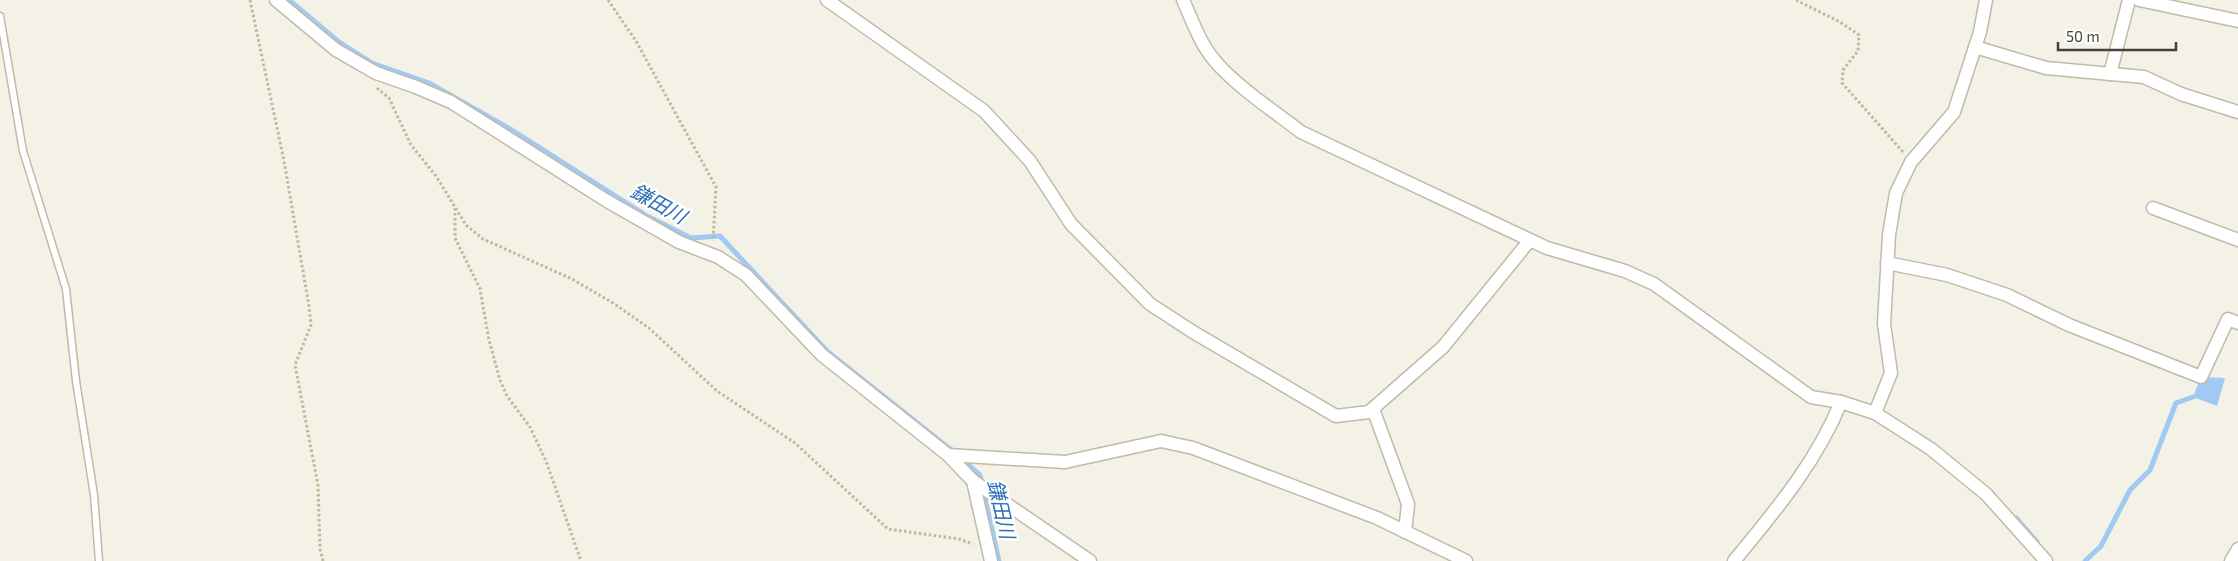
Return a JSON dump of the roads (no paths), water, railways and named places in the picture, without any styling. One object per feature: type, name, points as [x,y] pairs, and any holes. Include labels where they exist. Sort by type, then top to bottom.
[{"type":"street","points":[[276,0],[336,50],[364,66],[451,102],[607,201],[679,242],[713,255],[746,275],[822,355],[948,455],[973,481],[1090,561]]},
{"type":"street","points":[[827,0],[984,111],[1030,161],[1071,224],[1150,304],[1336,416],[1369,412],[1443,347],[1530,240]]},
{"type":"street","points":[[1183,0],[1204,44],[1215,61],[1266,106],[1301,132],[1547,248],[1625,271],[1654,284],[1811,398],[1841,402],[1875,413],[1931,449],[1986,494],[2046,561]]},
{"type":"street","points":[[1875,413],[1891,373],[1884,324],[1889,235],[1896,193],[1911,162],[1954,112],[1975,47],[1986,0]]},
{"type":"street","points":[[2110,74],[2129,0]]},
{"type":"street","points":[[2139,0],[2238,21]]},
{"type":"street","points":[[1975,47],[2046,68],[2144,77],[2181,94],[2238,112]]},
{"type":"street","points":[[2153,208],[2238,240]]},
{"type":"street","points":[[1887,263],[1947,275],[2007,295],[2069,325],[2201,377],[2228,319],[2238,323]]},
{"type":"street","points":[[1734,561],[1796,485],[1827,435],[1841,402]]},
{"type":"street","points":[[1373,409],[1408,504],[1405,532]]},
{"type":"street","points":[[948,455],[1064,462],[1161,441],[1193,448],[1377,518],[1466,561]]},
{"type":"street","points":[[973,481],[989,555]]},
{"type":"street","points":[[2231,561],[2238,549]]},
{"type":"lane","points":[[0,16],[23,151],[66,289],[76,381],[94,495],[99,561]]},
{"type":"water","points":[[2201,377],[2225,378],[2217,406],[2193,397]]},
{"type":"waterway","name":"鎌田川","points":[[289,0],[339,42],[372,63],[429,83],[512,130],[647,216],[691,238],[720,236],[828,352],[955,453]]},
{"type":"waterway","points":[[2085,561],[2101,546],[2130,490],[2150,470],[2176,403],[2193,397]]},
{"type":"waterway","name":"鎌田川","points":[[962,459],[980,475],[999,561]]},
{"type":"waterway","points":[[2016,518],[2037,542]]}]
